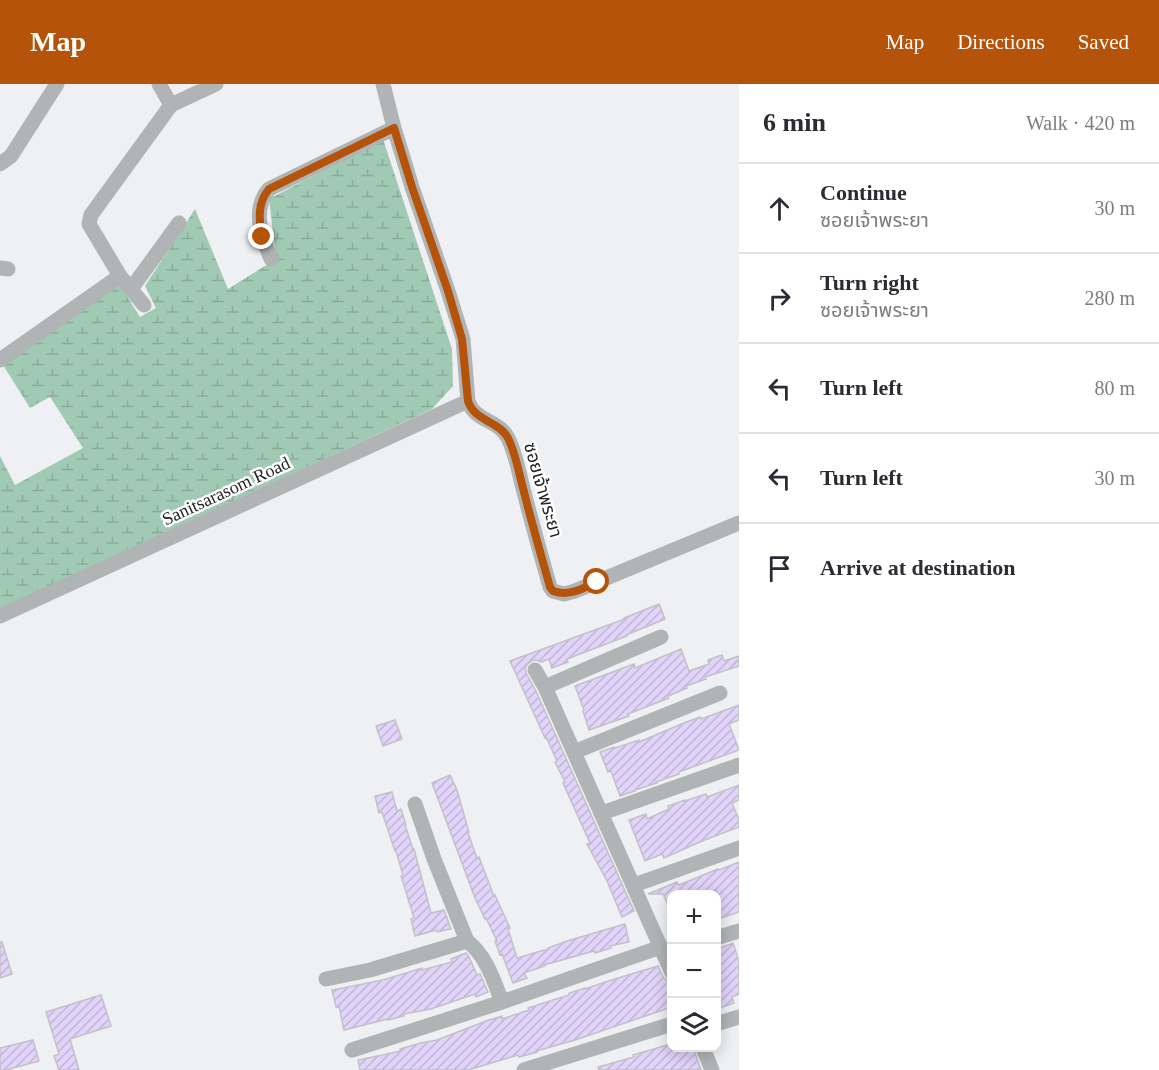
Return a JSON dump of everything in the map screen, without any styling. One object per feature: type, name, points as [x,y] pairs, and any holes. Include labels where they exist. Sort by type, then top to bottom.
[{"type":"street","points":[[0,164],[11,156],[57,84]]},
{"type":"street","points":[[159,84],[171,105]]},
{"type":"street","points":[[144,305],[120,276],[88,224],[91,215],[171,105],[216,84]]},
{"type":"street","points":[[383,84],[412,187],[462,339],[468,401]]},
{"type":"street","points":[[271,259],[262,237],[259,220],[263,195],[269,189],[394,128]]},
{"type":"street","points":[[131,289],[179,223]]},
{"type":"street","points":[[0,360],[120,276]]},
{"type":"street","name":"ซอยเจ้าพระยา","points":[[468,401],[477,415],[502,430],[508,440],[553,591],[564,594],[575,591],[739,523]]},
{"type":"street","name":"Sanitsarasom Road","points":[[0,616],[468,401]]},
{"type":"street","points":[[545,687],[661,637]]},
{"type":"street","points":[[352,1050],[666,952],[545,687],[535,670]]},
{"type":"street","points":[[574,752],[720,693]]},
{"type":"street","points":[[602,813],[739,765]]},
{"type":"street","points":[[415,804],[434,859],[468,941],[484,962],[502,1002]]},
{"type":"street","points":[[634,885],[739,848]]},
{"type":"street","points":[[721,937],[739,931]]},
{"type":"street","points":[[326,979],[370,970],[468,941]]},
{"type":"street","points":[[721,1023],[739,1017]]},
{"type":"street","points":[[524,1070],[667,1026]]},
{"type":"street","points":[[705,1052],[712,1070]]},
{"type":"green space","points":[[383,139],[452,349],[453,386],[432,409],[0,609],[0,456],[15,485],[83,448],[50,397],[30,408],[3,365],[120,285],[140,317],[156,308],[145,286],[195,209],[228,289],[276,259],[269,199]]},
{"type":"building","points":[[659,604],[665,619],[567,659],[568,662],[552,668],[549,659],[541,662],[531,661],[525,669],[634,911],[622,917],[607,881],[587,844],[590,843],[563,783],[565,782],[555,762],[557,761],[510,661],[625,619]]},
{"type":"building","points":[[681,649],[689,671],[709,664],[708,660],[722,655],[724,661],[739,656],[739,666],[705,677],[706,679],[668,696],[669,698],[628,714],[629,716],[589,730],[575,686],[634,664],[635,668]]},
{"type":"building","points":[[739,705],[739,720],[729,724],[739,750],[620,796],[611,771],[608,772],[600,752],[639,740],[639,742],[700,717],[701,719]]},
{"type":"building","points":[[395,720],[402,739],[383,746],[376,726]]},
{"type":"building","points":[[450,775],[457,790],[477,858],[479,857],[494,896],[510,928],[508,929],[517,958],[625,924],[629,942],[544,965],[524,973],[527,978],[513,983],[502,954],[500,955],[495,941],[497,941],[475,898],[432,783]]},
{"type":"building","points":[[739,785],[739,800],[732,803],[739,820],[739,827],[664,858],[662,854],[645,861],[629,820],[646,814],[647,819],[669,809],[668,806],[706,794],[707,797]]},
{"type":"building","points":[[392,792],[397,811],[401,809],[414,849],[431,913],[444,910],[451,929],[437,932],[436,930],[415,936],[411,919],[414,918],[401,876],[403,875],[382,812],[379,813],[375,796]]},
{"type":"building","points":[[739,862],[739,912],[721,918],[721,890],[667,890],[667,903],[663,894],[648,894],[677,882],[679,885]]},
{"type":"building","points":[[0,942],[2,942],[12,974],[0,978]]},
{"type":"building","points":[[733,943],[739,961],[739,994],[732,997],[734,1003],[721,1008],[721,998],[721,948]]},
{"type":"building","points":[[466,953],[477,975],[480,974],[488,992],[431,1009],[344,1030],[339,1006],[336,1007],[332,990],[383,980],[452,962],[451,959]]},
{"type":"building","points":[[658,966],[667,981],[667,1009],[537,1052],[519,1057],[518,1055],[468,1070],[360,1070],[358,1060],[401,1051],[400,1049],[437,1040],[486,1021],[502,1016],[502,1019],[569,995],[569,993]]},
{"type":"building","points":[[101,995],[111,1026],[70,1039],[79,1070],[59,1070],[54,1056],[59,1054],[46,1012]]},
{"type":"building","points":[[33,1040],[39,1061],[0,1070],[0,1048]]},
{"type":"building","points":[[667,1045],[667,1052],[695,1052],[701,1070],[599,1070],[598,1067],[634,1057],[633,1055]]},
{"type":"route","points":[[262,237],[259,220],[260,206],[263,195],[269,189],[394,128],[462,339],[468,401],[477,415],[502,430],[508,440],[550,587],[553,591],[564,594],[597,582]]}]
